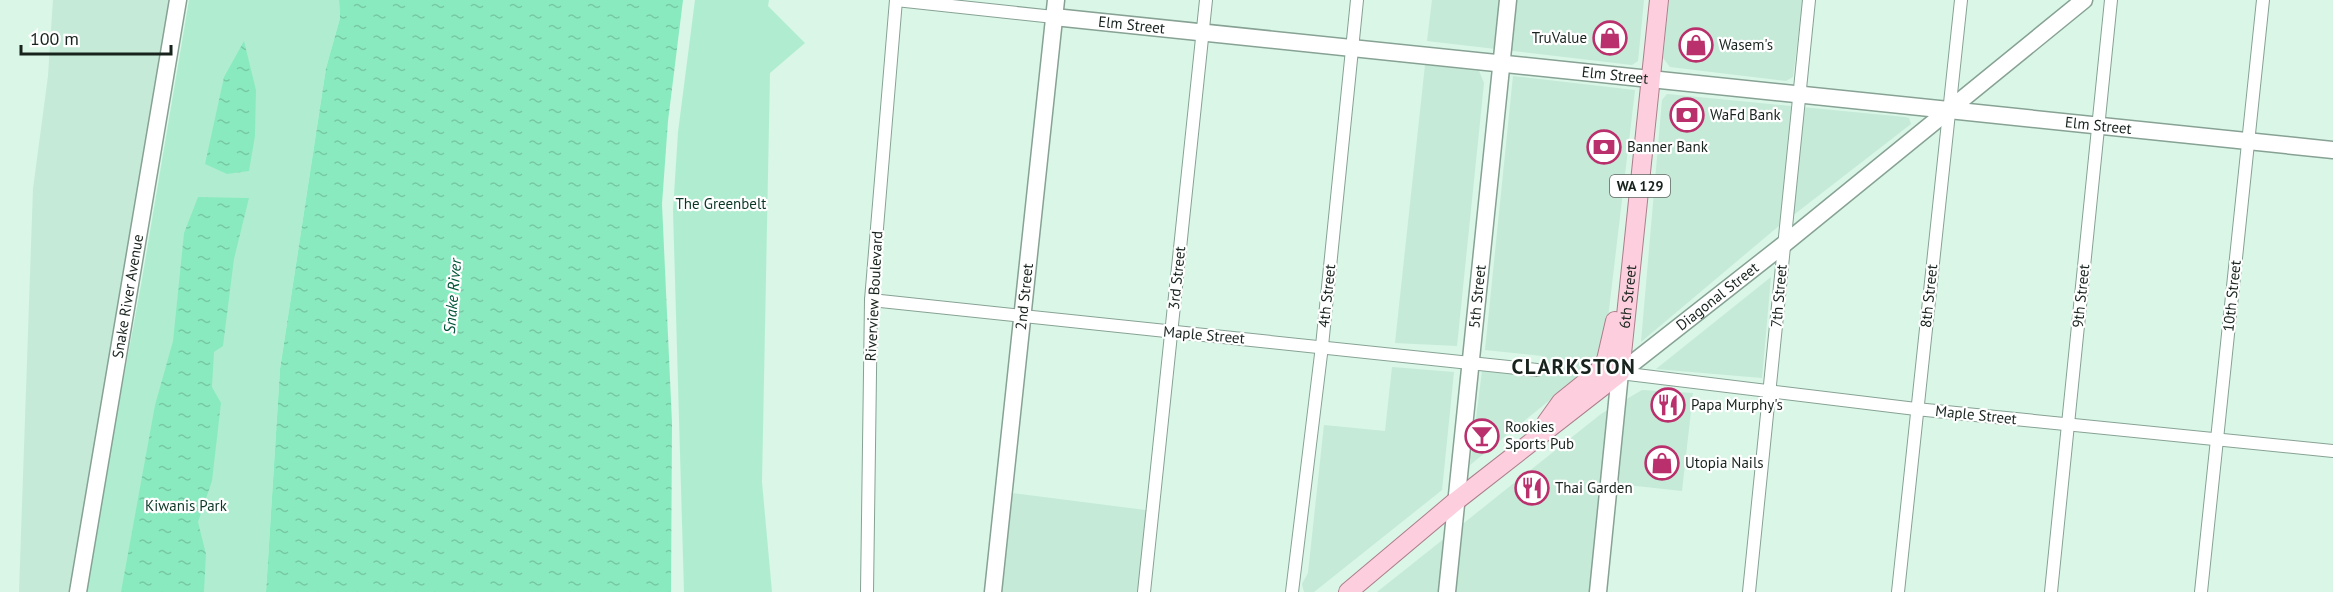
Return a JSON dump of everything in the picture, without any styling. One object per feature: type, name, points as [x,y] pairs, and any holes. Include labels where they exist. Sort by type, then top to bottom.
[{"type":"main road","name":"Snake River Avenue","points":[[78,592],[178,0]]},
{"type":"main road","name":"5th Street","points":[[1447,592],[1508,0]]},
{"type":"main road","name":"6th Street","points":[[1598,592],[1659,0]]},
{"type":"main road","name":"Diagonal Street","points":[[1348,592],[1456,501],[1783,245],[2084,0]]},
{"type":"main road","name":"Elm Street","points":[[1055,8],[1203,32],[2333,150]]},
{"type":"main road","name":"2nd Street","points":[[993,592],[1055,8]]},
{"type":"main road","name":"WA 129","points":[[1534,440],[1561,402],[1597,373],[1606,360],[1616,316],[1619,310],[1627,307]]},
{"type":"street","name":"Elm Street","points":[[896,0],[1055,8]]},
{"type":"street","name":"Riverview Boulevard","points":[[867,592],[871,300],[896,0]]},
{"type":"street","name":"3rd Street","points":[[1144,592],[1206,0]]},
{"type":"street","name":"4th Street","points":[[1292,592],[1322,346],[1357,0]]},
{"type":"street","name":"7th Street","points":[[1749,592],[1809,0]]},
{"type":"street","name":"8th Street","points":[[1898,592],[1961,0]]},
{"type":"street","name":"9th Street","points":[[2051,592],[2111,0]]},
{"type":"street","name":"10th Street","points":[[2201,592],[2263,0]]},
{"type":"street","name":"Maple Street","points":[[871,300],[1536,370]]},
{"type":"street","name":"Maple Street","points":[[1620,373],[1916,409],[2333,452]]},
{"type":"shaded area","points":[[53,0],[178,0],[78,592],[19,592],[33,189],[48,76]]},
{"type":"shaded area","points":[[1432,0],[1644,0],[1638,61],[1632,65],[1427,41]]},
{"type":"shaded area","points":[[1669,0],[1803,0],[1793,77],[1786,81],[1670,67],[1663,58]]},
{"type":"shaded area","points":[[1425,65],[1479,71],[1484,83],[1457,346],[1395,343]]},
{"type":"shaded area","points":[[1513,76],[1635,90],[1606,335],[1593,365],[1470,465],[1482,371],[1539,377],[1542,356],[1485,350]]},
{"type":"shaded area","points":[[1667,94],[1905,117],[1909,118],[1911,124],[1774,230],[1641,342],[1662,100]]},
{"type":"shaded area","points":[[1771,277],[1762,378],[1656,369]]},
{"type":"shaded area","points":[[1392,367],[1454,372],[1442,490],[1314,592],[1304,592],[1302,584],[1308,573],[1324,425],[1385,431]]},
{"type":"shaded area","points":[[1642,390],[1693,393],[1682,491],[1609,483],[1598,592],[1377,592],[1601,414]]},
{"type":"shaded area","points":[[1004,492],[1153,511],[1144,592],[993,592]]},
{"type":"green space","name":"Kiwanis Park","points":[[189,0],[339,0],[340,18],[326,68],[280,369],[266,592],[84,592],[141,285]]},
{"type":"green space","name":"The Greenbelt","points":[[695,0],[769,0],[768,6],[805,43],[770,73],[762,482],[772,592],[684,592],[673,210],[678,132]]},
{"type":"water","name":"Snake River","points":[[339,0],[683,0],[668,121],[662,204],[672,423],[671,592],[266,592],[280,369],[326,68],[340,18]]},
{"type":"water","points":[[244,41],[256,90],[255,136],[249,171],[227,174],[205,164],[224,77]]},
{"type":"water","points":[[198,197],[249,198],[234,259],[223,346],[214,352],[212,387],[221,403],[212,481],[198,522],[206,554],[204,592],[121,592],[155,405],[173,341],[184,233]]},
{"type":"place","name":"TruValue","points":[[1610,38]]},
{"type":"place","name":"Wasem's","points":[[1696,45]]},
{"type":"place","name":"WaFd Bank","points":[[1687,115]]},
{"type":"place","name":"Banner Bank","points":[[1604,147]]},
{"type":"place","name":"Papa Murphy's","points":[[1668,405]]},
{"type":"place","name":"Rookies Sports Pub","points":[[1482,436]]},
{"type":"place","name":"Utopia Nails","points":[[1662,463]]},
{"type":"place","name":"Thai Garden","points":[[1532,488]]},
{"type":"district","name":"CLARKSTON","points":[[1574,367]]}]
